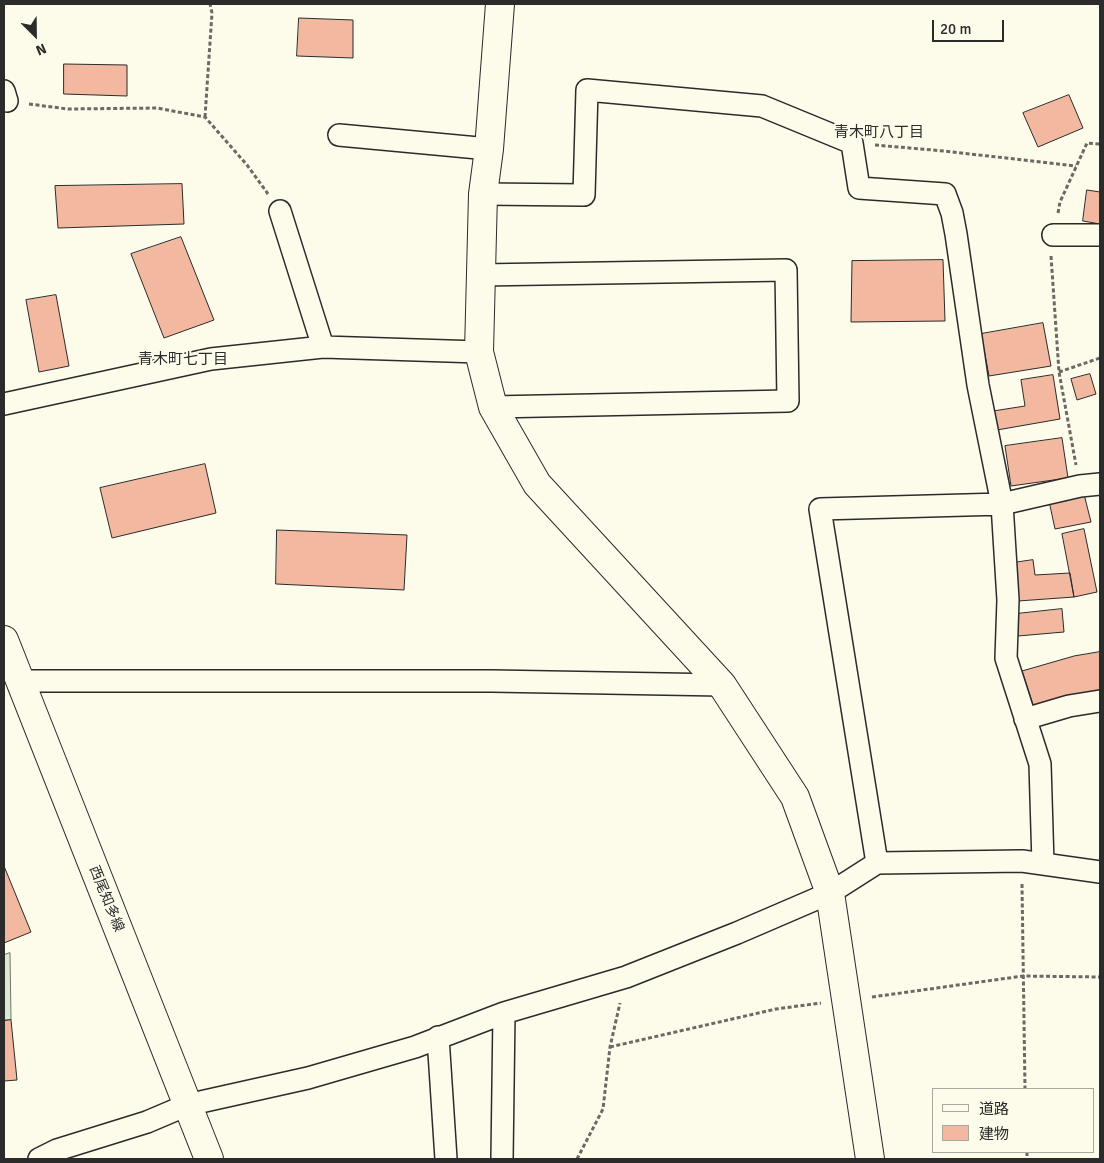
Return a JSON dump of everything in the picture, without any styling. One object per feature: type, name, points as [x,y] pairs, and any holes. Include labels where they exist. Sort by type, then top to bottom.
[{"type":"street","points":[[500,4],[489,148],[483,194],[481,275],[480,352],[493,407],[537,484],[722,685],[795,797],[830,893],[870,1159]]},
{"type":"street","points":[[483,194],[584,195],[588,90],[762,106],[852,143],[859,188],[945,194],[956,234],[978,385],[1002,504],[1008,600],[1006,658],[1040,764],[1043,864]]},
{"type":"street","points":[[339,135],[489,148]]},
{"type":"street","points":[[280,210],[323,347]]},
{"type":"street","points":[[1052,235],[1100,235]]},
{"type":"street","points":[[481,275],[786,270],[788,401],[493,407]]},
{"type":"street","points":[[4,404],[211,359],[323,347],[480,352]]},
{"type":"street","points":[[877,863],[820,509],[1002,504],[1090,485]]},
{"type":"street","name":"西尾知多線","points":[[4,640],[209,1159]]},
{"type":"street","points":[[19,681],[492,681],[722,685]]},
{"type":"street","points":[[1026,719],[1069,706],[1100,701]]},
{"type":"street","points":[[39,1159],[58,1150],[147,1122],[187,1104],[308,1078],[415,1047],[504,1012],[626,977],[737,933],[830,893],[877,863],[1022,861],[1100,872]]},
{"type":"street","points":[[502,1159],[504,1012]]},
{"type":"street","points":[[438,1037],[446,1159]]},
{"type":"path","points":[[205,117],[212,13],[210,4]]},
{"type":"path","points":[[5,96],[68,109],[157,108],[205,117],[247,165],[280,210]]},
{"type":"path","points":[[852,143],[1076,166]]},
{"type":"path","points":[[1090,485],[1059,372],[1051,254],[1052,235],[1060,202],[1076,166],[1087,143],[1100,144]]},
{"type":"path","points":[[1059,372],[1100,358]]},
{"type":"path","points":[[1022,861],[1025,1088]]},
{"type":"path","points":[[610,1047],[776,1009],[1023,976],[1100,977]]},
{"type":"path","points":[[577,1159],[603,1109],[610,1047],[626,977]]},
{"type":"green space","points":[[10,953],[11,1020],[4,1020],[4,955]]},
{"type":"building","points":[[299,18],[353,20],[353,58],[297,56]]},
{"type":"building","points":[[64,64],[127,65],[127,96],[64,94]]},
{"type":"building","points":[[1069,95],[1083,128],[1038,147],[1023,113]]},
{"type":"building","points":[[182,184],[184,224],[58,228],[55,186]]},
{"type":"building","points":[[1087,190],[1100,192],[1100,224],[1083,221]]},
{"type":"building","points":[[181,237],[214,320],[164,338],[131,254]]},
{"type":"building","points":[[943,260],[945,321],[851,322],[852,261]]},
{"type":"building","points":[[56,295],[69,366],[39,372],[26,300]]},
{"type":"building","points":[[1043,323],[1051,366],[989,376],[981,334]]},
{"type":"building","points":[[1090,374],[1096,394],[1077,400],[1071,379]]},
{"type":"building","points":[[1053,375],[1060,419],[997,430],[993,411],[1025,406],[1021,380]]},
{"type":"building","points":[[1062,438],[1068,478],[1011,486],[1005,446]]},
{"type":"building","points":[[205,464],[216,513],[112,538],[100,488]]},
{"type":"building","points":[[1084,494],[1091,522],[1055,529],[1049,501]]},
{"type":"building","points":[[1084,529],[1097,592],[1074,597],[1062,534]]},
{"type":"building","points":[[277,530],[407,535],[404,590],[276,584]]},
{"type":"building","points":[[1033,560],[1035,575],[1070,573],[1074,597],[1018,601],[1013,563]]},
{"type":"building","points":[[1062,609],[1064,632],[1018,636],[1016,614]]},
{"type":"building","points":[[1100,652],[1100,691],[1034,708],[1022,671],[1074,656]]},
{"type":"building","points":[[4,866],[31,932],[4,943]]},
{"type":"building","points":[[11,1020],[17,1080],[4,1081],[4,1021]]},
{"type":"district","name":"青木町八丁目","points":[[879,133]]},
{"type":"district","name":"青木町七丁目","points":[[183,360]]}]
